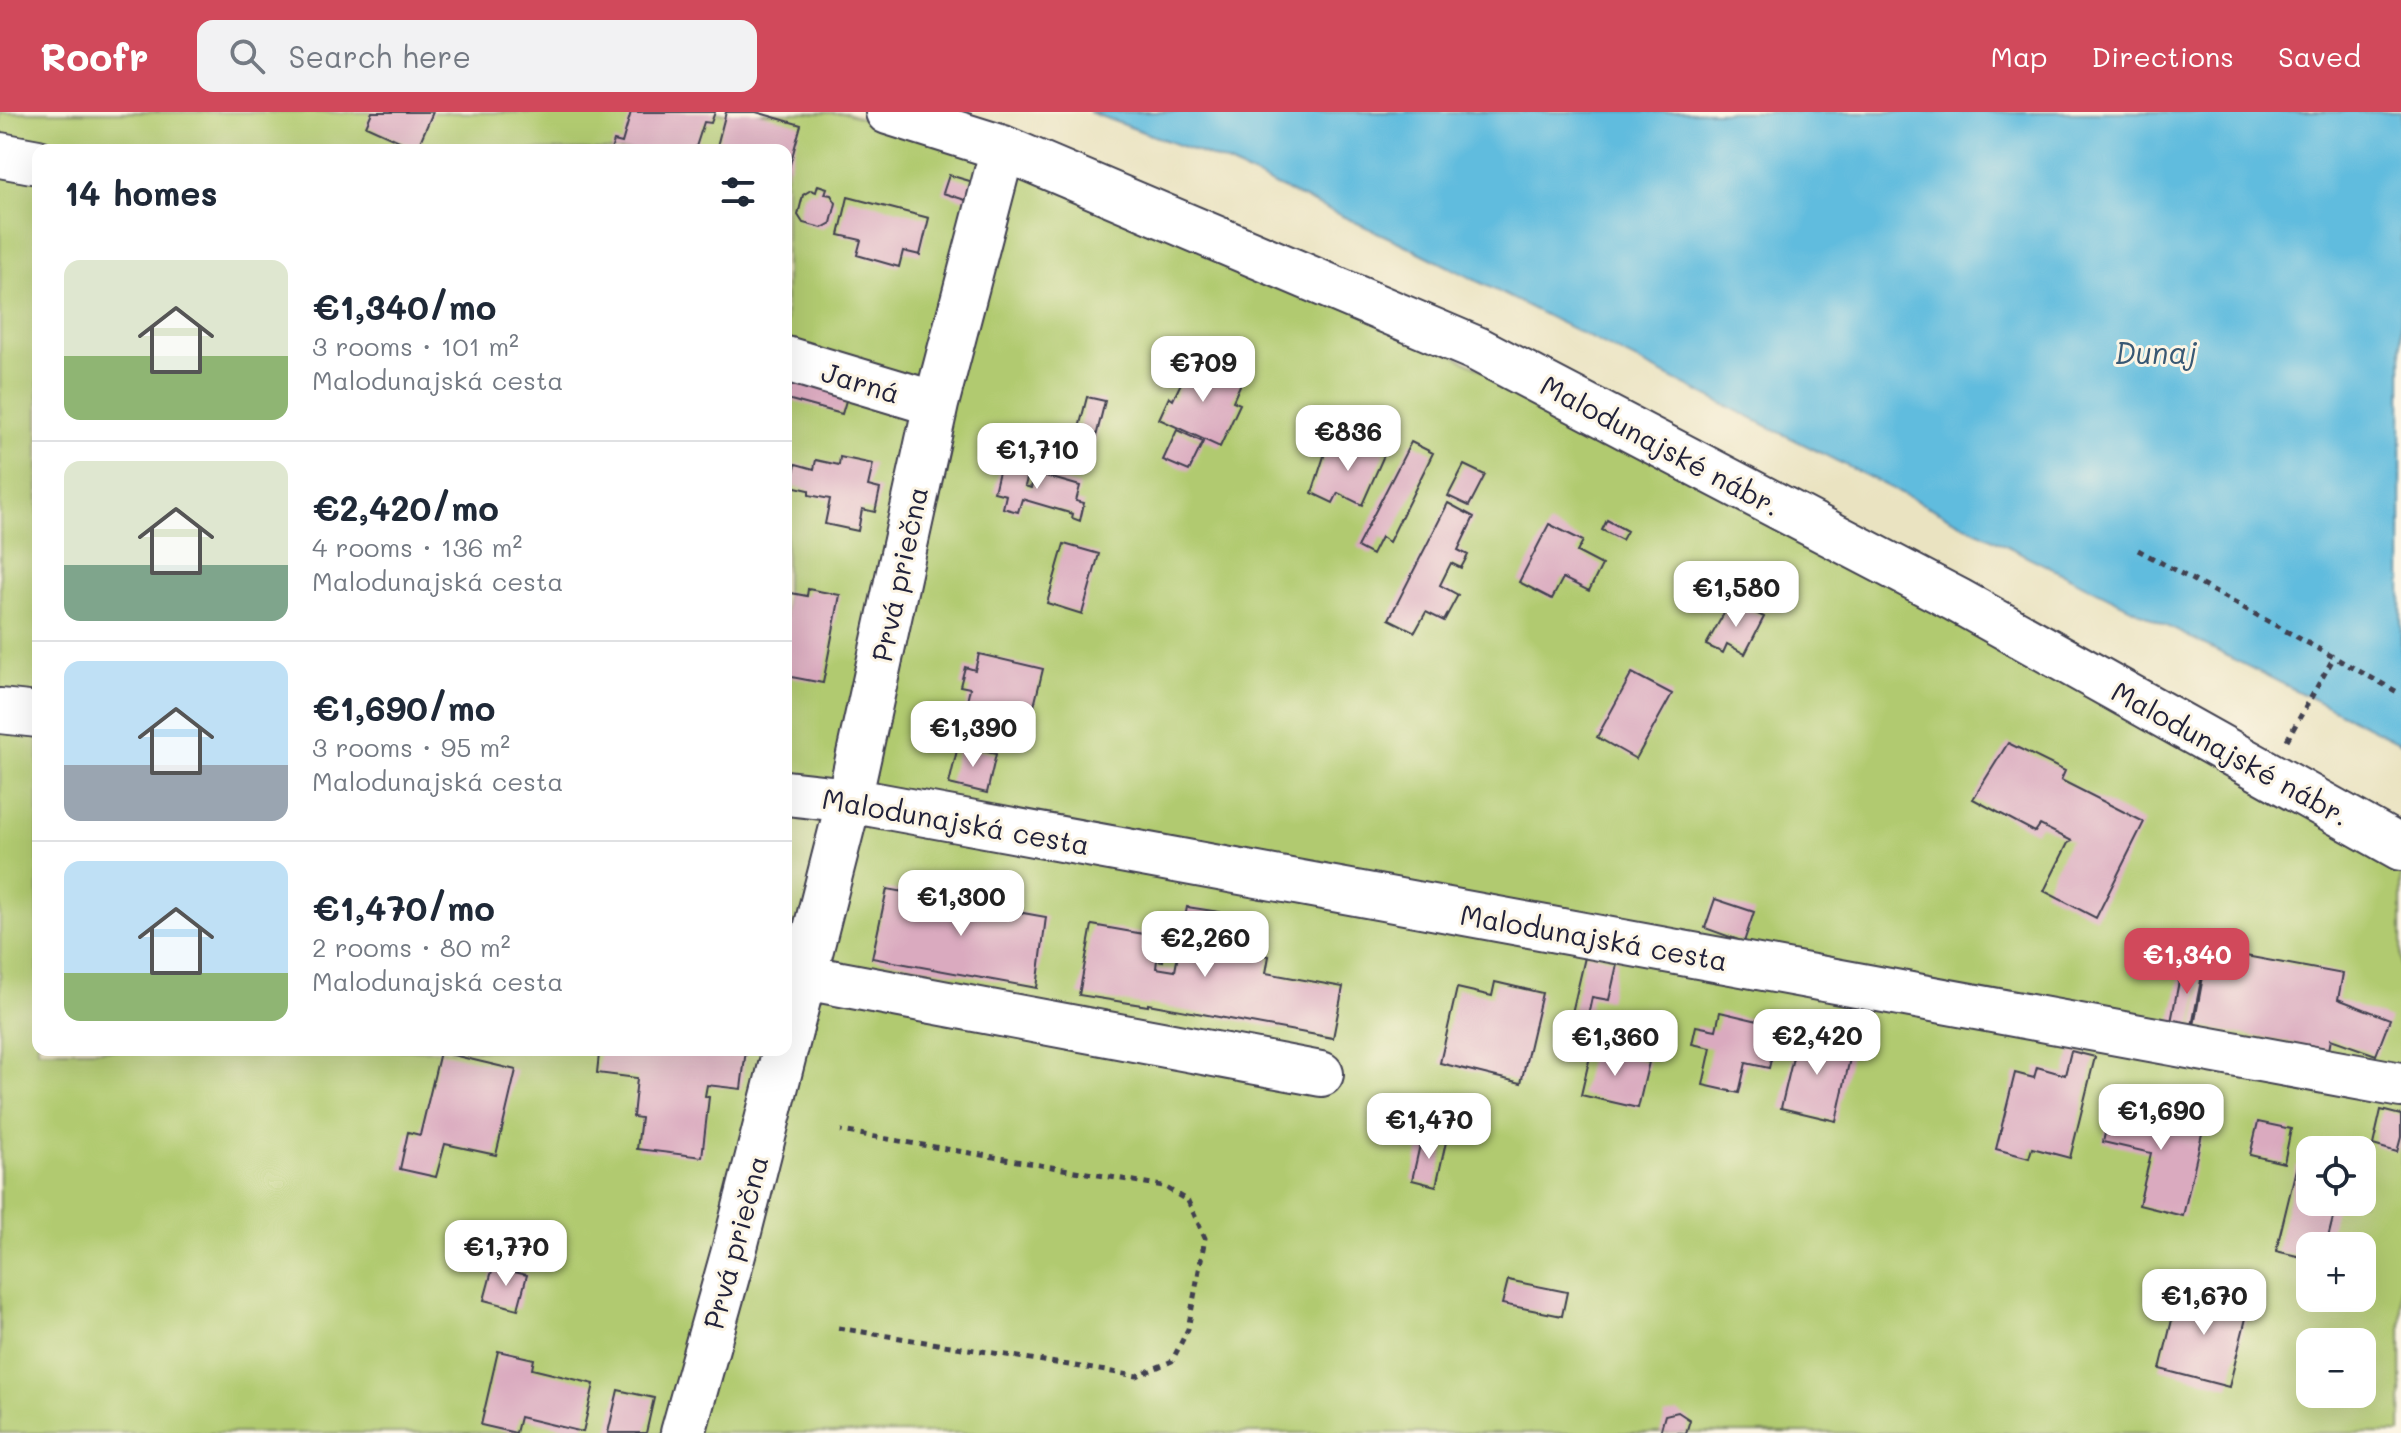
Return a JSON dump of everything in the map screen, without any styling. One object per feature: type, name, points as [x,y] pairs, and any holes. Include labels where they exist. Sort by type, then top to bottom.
[{"type":"street","name":"Malodunajské nábr.","points":[[888,112],[1003,148],[1477,349],[1957,600],[2401,848]]},
{"type":"street","name":"Prvá priečna","points":[[792,1025],[849,800],[936,404],[1003,148]]},
{"type":"street","points":[[0,155],[32,161]]},
{"type":"street","name":"Jarná","points":[[792,361],[936,404]]},
{"type":"street","points":[[0,711],[32,714]]},
{"type":"street","name":"Malodunajská cesta","points":[[792,794],[849,800],[2401,1085]]},
{"type":"street","points":[[804,977],[1321,1074]]},
{"type":"street","name":"Prvá priečna","points":[[683,1433],[784,1056]]},
{"type":"path","points":[[2138,550],[2401,694]]},
{"type":"path","points":[[2268,774],[2334,657]]},
{"type":"path","points":[[838,1328],[1137,1376],[1172,1361],[1188,1329],[1205,1238],[1188,1201],[1163,1186],[841,1131]]},
{"type":"green space","points":[[0,112],[846,113],[1001,162],[1375,315],[1951,610],[2401,866],[2401,1433],[0,1433]]},
{"type":"water","name":"Dunaj","points":[[1089,112],[2401,112],[2401,743],[1401,243],[1222,161]]},
{"type":"building","points":[[372,112],[433,112],[419,144],[406,144],[366,126]]},
{"type":"building","points":[[631,112],[715,112],[711,123],[704,122],[697,144],[613,144],[614,141],[622,143]]},
{"type":"building","points":[[726,112],[756,112],[801,125],[792,157],[792,144],[718,144]]},
{"type":"building","points":[[949,175],[980,184],[975,203],[943,193]]},
{"type":"building","points":[[818,185],[827,188],[825,194],[831,195],[836,203],[831,223],[822,228],[803,223],[798,215],[803,195],[811,190],[816,192]]},
{"type":"building","points":[[848,197],[929,218],[920,255],[903,251],[899,267],[857,255],[861,240],[839,235]]},
{"type":"building","points":[[1192,360],[1241,383],[1233,401],[1240,404],[1220,447],[1159,419],[1169,397],[1173,400]]},
{"type":"building","points":[[793,378],[848,394],[842,414],[792,400]]},
{"type":"building","points":[[1087,397],[1105,401],[1094,445],[1076,440]]},
{"type":"building","points":[[1177,430],[1203,442],[1189,471],[1163,460]]},
{"type":"building","points":[[1358,440],[1385,453],[1362,505],[1338,493],[1333,503],[1312,493],[1328,444],[1351,455]]},
{"type":"building","points":[[1411,442],[1433,453],[1389,542],[1381,537],[1372,555],[1357,547]]},
{"type":"building","points":[[840,457],[873,464],[868,486],[880,489],[875,512],[862,509],[858,531],[825,524],[830,499],[809,495],[809,490],[792,486],[796,464],[814,469],[816,460],[839,465]]},
{"type":"building","points":[[1001,463],[1029,471],[1025,486],[1031,488],[1035,473],[1080,486],[1076,501],[1084,503],[1080,521],[1072,518],[1073,514],[1022,499],[1018,512],[1003,508],[1006,495],[994,492]]},
{"type":"building","points":[[1464,465],[1485,475],[1469,506],[1448,496]]},
{"type":"building","points":[[1448,503],[1474,517],[1458,550],[1468,555],[1461,568],[1451,563],[1440,585],[1458,595],[1444,621],[1426,612],[1415,632],[1389,619]]},
{"type":"building","points":[[1607,520],[1627,531],[1622,540],[1602,530]]},
{"type":"building","points":[[1549,524],[1583,541],[1577,552],[1602,565],[1589,591],[1563,578],[1552,599],[1519,582]]},
{"type":"building","points":[[1064,544],[1099,554],[1082,614],[1047,603]]},
{"type":"building","points":[[808,589],[840,595],[823,683],[792,677],[792,593],[807,596]]},
{"type":"building","points":[[1731,601],[1764,617],[1745,654],[1727,644],[1723,653],[1706,645]]},
{"type":"building","points":[[979,654],[1043,669],[1027,735],[963,720],[970,688],[960,686],[965,667],[975,670]]},
{"type":"building","points":[[1632,673],[1672,694],[1636,759],[1597,737]]},
{"type":"building","points":[[2008,743],[2065,771],[2061,780],[2144,822],[2096,918],[2044,891],[2068,843],[2072,841],[2040,825],[2035,832],[1973,799]]},
{"type":"building","points":[[958,746],[996,754],[987,793],[949,784]]},
{"type":"building","points":[[887,889],[1046,917],[1037,988],[872,958]]},
{"type":"building","points":[[1715,899],[1754,912],[1744,942],[1705,928]]},
{"type":"building","points":[[1187,907],[1220,912],[1214,946],[1269,956],[1266,973],[1343,987],[1333,1038],[1148,1004],[1079,995],[1092,925],[1161,937],[1159,945],[1165,946],[1163,961],[1157,960],[1156,968],[1175,971]]},
{"type":"building","points":[[2208,949],[2343,974],[2338,999],[2390,1019],[2376,1055],[2331,1039],[2329,1050],[2194,1026]]},
{"type":"building","points":[[1586,953],[1618,960],[1609,1000],[1592,997],[1588,1016],[1572,1013]]},
{"type":"building","points":[[2182,966],[2203,970],[2192,1026],[2171,1022]]},
{"type":"building","points":[[1495,982],[1542,993],[1521,1083],[1440,1063],[1457,988],[1492,996]]},
{"type":"building","points":[[1720,1012],[1779,1026],[1769,1068],[1746,1063],[1739,1093],[1703,1085],[1711,1048],[1692,1044],[1696,1026],[1716,1030]]},
{"type":"building","points":[[1799,1032],[1853,1045],[1836,1121],[1781,1108]]},
{"type":"building","points":[[1592,1048],[1649,1062],[1638,1108],[1581,1095]]},
{"type":"building","points":[[2071,1051],[2095,1057],[2070,1158],[2032,1148],[2029,1158],[1996,1149],[2015,1073],[2034,1078],[2037,1067],[2065,1075]]},
{"type":"building","points":[[439,1056],[457,1056],[516,1070],[496,1155],[445,1144],[436,1177],[400,1169],[408,1132],[420,1135]]},
{"type":"building","points":[[599,1056],[745,1056],[741,1089],[707,1085],[705,1096],[709,1097],[702,1157],[637,1149],[641,1118],[633,1117],[637,1078],[597,1073]]},
{"type":"building","points":[[2143,1107],[2171,1114],[2169,1121],[2180,1124],[2184,1107],[2207,1112],[2183,1216],[2139,1205],[2151,1153],[2103,1142],[2111,1108],[2141,1115]]},
{"type":"building","points":[[2381,1110],[2401,1115],[2397,1152],[2376,1146]]},
{"type":"building","points":[[2258,1122],[2291,1129],[2284,1163],[2250,1155]]},
{"type":"building","points":[[1422,1136],[1446,1142],[1436,1186],[1412,1180]]},
{"type":"building","points":[[2296,1169],[2296,1216],[2334,1216],[2330,1232],[2296,1232],[2296,1256],[2276,1251]]},
{"type":"building","points":[[493,1267],[527,1275],[518,1309],[484,1300]]},
{"type":"building","points":[[1508,1280],[1567,1292],[1562,1316],[1502,1304]]},
{"type":"building","points":[[2180,1287],[2249,1306],[2229,1387],[2160,1369]]},
{"type":"building","points":[[498,1351],[534,1359],[532,1369],[594,1384],[583,1432],[520,1417],[516,1433],[481,1425]]},
{"type":"building","points":[[618,1390],[654,1398],[646,1433],[608,1433]]},
{"type":"building","points":[[1678,1412],[1690,1420],[1686,1433],[1660,1433],[1665,1415]]}]
